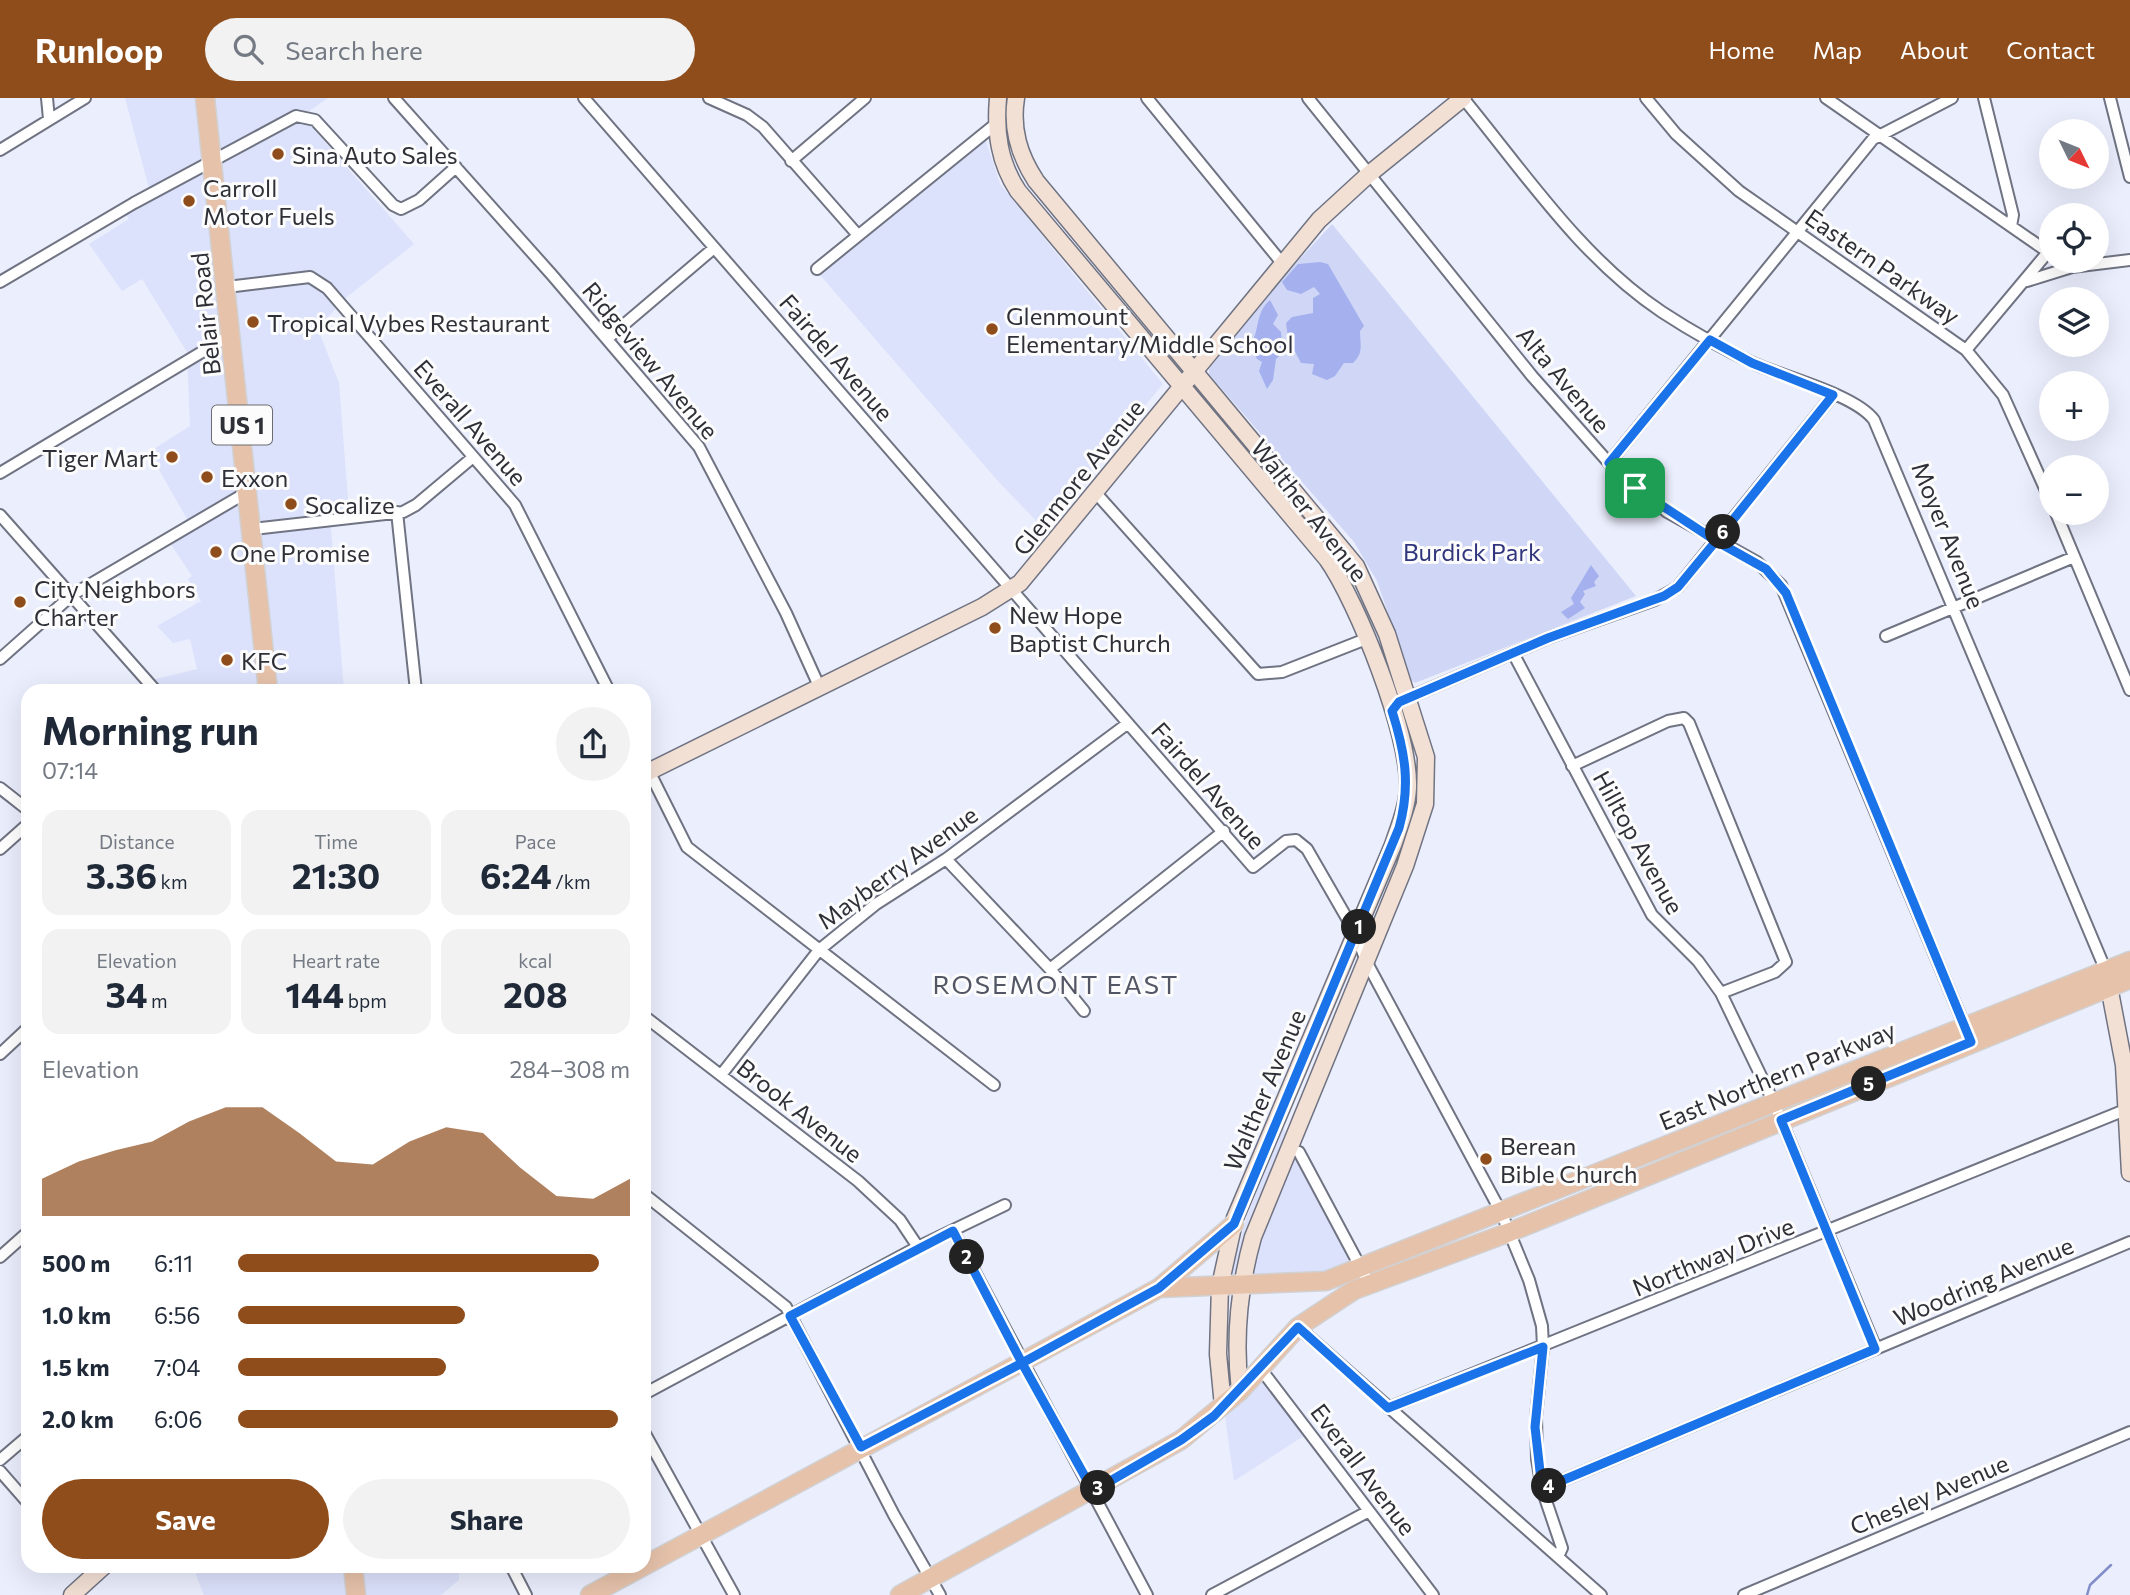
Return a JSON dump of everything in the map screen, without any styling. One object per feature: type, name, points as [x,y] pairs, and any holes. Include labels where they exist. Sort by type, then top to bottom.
[{"type":"main road","name":"Belair Road","points":[[205,98],[249,491],[267,684]]},
{"type":"main road","name":"Walther Avenue","points":[[998,98],[997,123],[1002,158],[1018,191],[1331,565],[1354,602],[1403,745],[1408,790],[1393,845],[1234,1224],[1220,1286],[1218,1354],[1223,1406]]},
{"type":"main road","name":"Walther Avenue","points":[[1016,98],[1015,133],[1030,172],[1356,566],[1378,610],[1426,757],[1428,789],[1418,829],[1264,1205],[1241,1285],[1237,1357],[1240,1391]]},
{"type":"main road","name":"Glenmore Avenue","points":[[651,767],[819,687],[1012,589],[1045,555],[1319,220],[1368,175],[1463,98]]},
{"type":"main road","name":"East Northern Parkway","points":[[1159,1288],[1366,1277],[1510,1233],[1971,1042],[2108,979],[2130,961]]},
{"type":"main road","name":"East Northern Parkway","points":[[900,1595],[1093,1491],[1181,1440],[1240,1391],[1298,1327],[1366,1277],[1501,1212],[1964,1025],[2108,979],[2130,979]]},
{"type":"main road","name":"Moyer Avenue","points":[[2108,979],[2123,1054],[2130,1173]]},
{"type":"main road","points":[[1645,1155],[1652,1174]]},
{"type":"main road","points":[[651,1562],[1159,1288],[1234,1224]]},
{"type":"main road","points":[[72,1595],[91,1573]]},
{"type":"main road","points":[[354,1573],[356,1595]]},
{"type":"main road","points":[[590,1595],[631,1573]]},
{"type":"street","points":[[47,98],[49,119]]},
{"type":"street","points":[[0,150],[85,98]]},
{"type":"street","name":"Ridgeview Avenue","points":[[394,98],[699,447],[790,621],[819,687]]},
{"type":"street","name":"Fairdel Avenue","points":[[584,98],[1253,867],[1286,841],[1296,840],[1307,849],[1356,934],[1366,961],[1501,1212],[1535,1296],[1543,1347],[1535,1427],[1542,1489],[1562,1548],[1558,1557]]},
{"type":"street","points":[[709,98],[755,120],[857,234]]},
{"type":"street","points":[[791,161],[865,98]]},
{"type":"street","points":[[1147,98],[1283,263]]},
{"type":"street","name":"Alta Avenue","points":[[1308,98],[1532,376],[1609,463],[1667,512],[1766,569],[1786,593],[1971,1042]]},
{"type":"street","name":"Moyer Avenue","points":[[1463,98],[1574,234],[1607,267],[1659,310],[1752,363],[1862,407],[1880,429],[2108,979]]},
{"type":"street","name":"Eastern Parkway","points":[[1646,98],[1696,155],[1739,191],[1966,350],[2003,394],[2039,475]]},
{"type":"street","points":[[1826,98],[2039,246]]},
{"type":"street","points":[[1609,463],[1873,139],[1952,98]]},
{"type":"street","points":[[1984,98],[2013,215],[2011,226]]},
{"type":"street","points":[[2110,98],[2130,177]]},
{"type":"street","points":[[0,282],[212,159],[296,116],[315,120],[393,205],[401,209],[419,200],[456,167]]},
{"type":"street","points":[[817,269],[997,123]]},
{"type":"street","points":[[607,339],[714,248]]},
{"type":"street","points":[[2109,263],[2130,260]]},
{"type":"street","points":[[1966,350],[2039,265]]},
{"type":"street","points":[[2018,289],[2035,277],[2050,273]]},
{"type":"street","name":"Everall Avenue","points":[[227,287],[303,277],[319,281],[472,458],[500,486],[524,520],[606,684]]},
{"type":"street","points":[[0,472],[232,334]]},
{"type":"street","points":[[1392,711],[1399,702],[1513,653],[1664,596],[1678,587],[1833,395]]},
{"type":"street","points":[[253,529],[397,512],[416,505],[472,458]]},
{"type":"street","points":[[0,659],[72,595],[249,491]]},
{"type":"street","points":[[1095,492],[1261,676],[1282,672],[1366,639]]},
{"type":"street","points":[[397,512],[415,684]]},
{"type":"street","points":[[0,515],[150,684]]},
{"type":"street","points":[[2061,525],[2130,690]]},
{"type":"street","points":[[1886,636],[2074,557]]},
{"type":"street","name":"Hilltop Avenue","points":[[1513,653],[1652,915],[1698,961],[1721,993],[1774,1103],[1875,1349]]},
{"type":"street","points":[[1572,766],[1647,729],[1684,718],[1694,733],[1785,957],[1784,965],[1775,972],[1721,993]]},
{"type":"street","name":"Mayberry Avenue","points":[[721,1075],[819,950],[876,904],[946,859],[1127,723]]},
{"type":"street","points":[[651,779],[687,847],[994,1085]]},
{"type":"street","points":[[0,788],[21,804]]},
{"type":"street","points":[[0,849],[21,830]]},
{"type":"street","points":[[1050,969],[1224,831]]},
{"type":"street","points":[[946,859],[1050,969],[1084,1011]]},
{"type":"street","name":"Brook Avenue","points":[[651,1021],[886,1206],[912,1233],[918,1247]]},
{"type":"street","points":[[0,1054],[21,1034]]},
{"type":"street","name":"Northway Drive","points":[[1388,1408],[1827,1233],[2128,1109]]},
{"type":"street","points":[[1299,1153],[1366,1277]]},
{"type":"street","points":[[651,1199],[780,1300],[940,1595]]},
{"type":"street","points":[[651,1390],[918,1247],[1005,1205]]},
{"type":"street","points":[[953,1231],[1147,1595]]},
{"type":"street","points":[[0,1257],[21,1239]]},
{"type":"street","name":"Woodring Avenue","points":[[1542,1489],[2130,1242]]},
{"type":"street","points":[[1298,1327],[1601,1595]]},
{"type":"street","name":"Everall Avenue","points":[[1261,1368],[1433,1595]]},
{"type":"street","name":"Chesley Avenue","points":[[1744,1595],[2130,1432]]},
{"type":"street","points":[[0,1460],[21,1442]]},
{"type":"street","points":[[651,1444],[734,1595]]},
{"type":"street","points":[[0,1471],[21,1495]]},
{"type":"street","points":[[1212,1595],[1369,1511]]},
{"type":"street","points":[[515,1573],[526,1595]]},
{"type":"shaded area","points":[[125,98],[328,98],[302,116],[414,244],[343,300],[318,329],[339,383],[349,512],[330,516],[343,684],[155,684],[152,680],[197,669],[190,639],[173,643],[157,626],[201,601],[188,579],[192,576],[164,534],[187,519],[149,452],[190,426],[187,352],[142,279],[122,291],[89,244],[129,219],[123,210],[150,192]]},
{"type":"shaded area","name":"Glenmount Elementary/Middle School","points":[[986,141],[1000,184],[1163,384],[1043,528],[997,480],[820,275]]},
{"type":"shaded area","points":[[1298,264],[1328,264],[1364,326],[1360,331],[1359,356],[1353,363],[1344,363],[1335,376],[1327,380],[1312,374],[1314,364],[1301,363],[1288,338],[1286,323],[1292,317],[1313,313],[1313,298],[1320,294],[1314,287],[1301,294],[1287,290],[1282,282]]},
{"type":"shaded area","points":[[1270,300],[1278,315],[1273,324],[1281,332],[1283,353],[1276,359],[1273,380],[1267,389],[1259,371],[1262,362],[1257,359],[1251,344],[1262,310]]},
{"type":"shaded area","points":[[1591,565],[1599,576],[1594,582],[1596,586],[1583,591],[1585,594],[1580,602],[1585,608],[1568,619],[1561,612],[1574,604],[1571,598]]},
{"type":"shaded area","points":[[1282,1126],[1360,1268],[1229,1285],[1247,1215]]},
{"type":"shaded area","points":[[1261,1367],[1310,1432],[1234,1481],[1223,1402]]},
{"type":"shaded area","points":[[459,1573],[459,1580],[441,1595],[204,1595],[196,1575]]},
{"type":"green space","name":"Burdick Park","points":[[1332,224],[1636,596],[1415,683],[1411,680],[1377,581],[1354,542],[1209,374],[1209,369],[1275,286]]},
{"type":"waterway","points":[[2087,1595],[2090,1585],[2111,1565]]},
{"type":"place","name":"Sina Auto Sales","points":[[278,154]]},
{"type":"place","name":"Carroll Motor Fuels","points":[[189,201]]},
{"type":"place","name":"Tropical Vybes Restaurant","points":[[253,322]]},
{"type":"place","name":"Glenmount Elementary/Middle School","points":[[992,329]]},
{"type":"place","name":"Tiger Mart","points":[[172,457]]},
{"type":"place","name":"Exxon","points":[[207,477]]},
{"type":"place","name":"Socalize","points":[[291,504]]},
{"type":"place","name":"One Promise","points":[[216,552]]},
{"type":"place","name":"City Neighbors Charter","points":[[20,602]]},
{"type":"place","name":"New Hope Baptist Church","points":[[995,628]]},
{"type":"place","name":"KFC","points":[[227,660]]},
{"type":"place","name":"Berean Bible Church","points":[[1486,1159]]},
{"type":"district","name":"ROSEMONT EAST","points":[[1056,983]]},
{"type":"route","points":[[1635,488],[1609,463],[1710,340],[1752,363],[1833,395],[1716,541],[1766,569],[1786,593],[1971,1042],[1781,1120],[1875,1349],[1542,1489],[1535,1427],[1543,1347],[1388,1408],[1298,1327],[1214,1416],[1181,1440],[1093,1491],[1022,1363],[861,1447],[790,1316],[953,1231],[1022,1363],[1159,1288],[1212,1246],[1234,1224],[1247,1187],[1399,828],[1408,790],[1407,772],[1403,745],[1392,711],[1399,702],[1548,638],[1655,600],[1678,587],[1716,541],[1667,512],[1635,488]]}]
